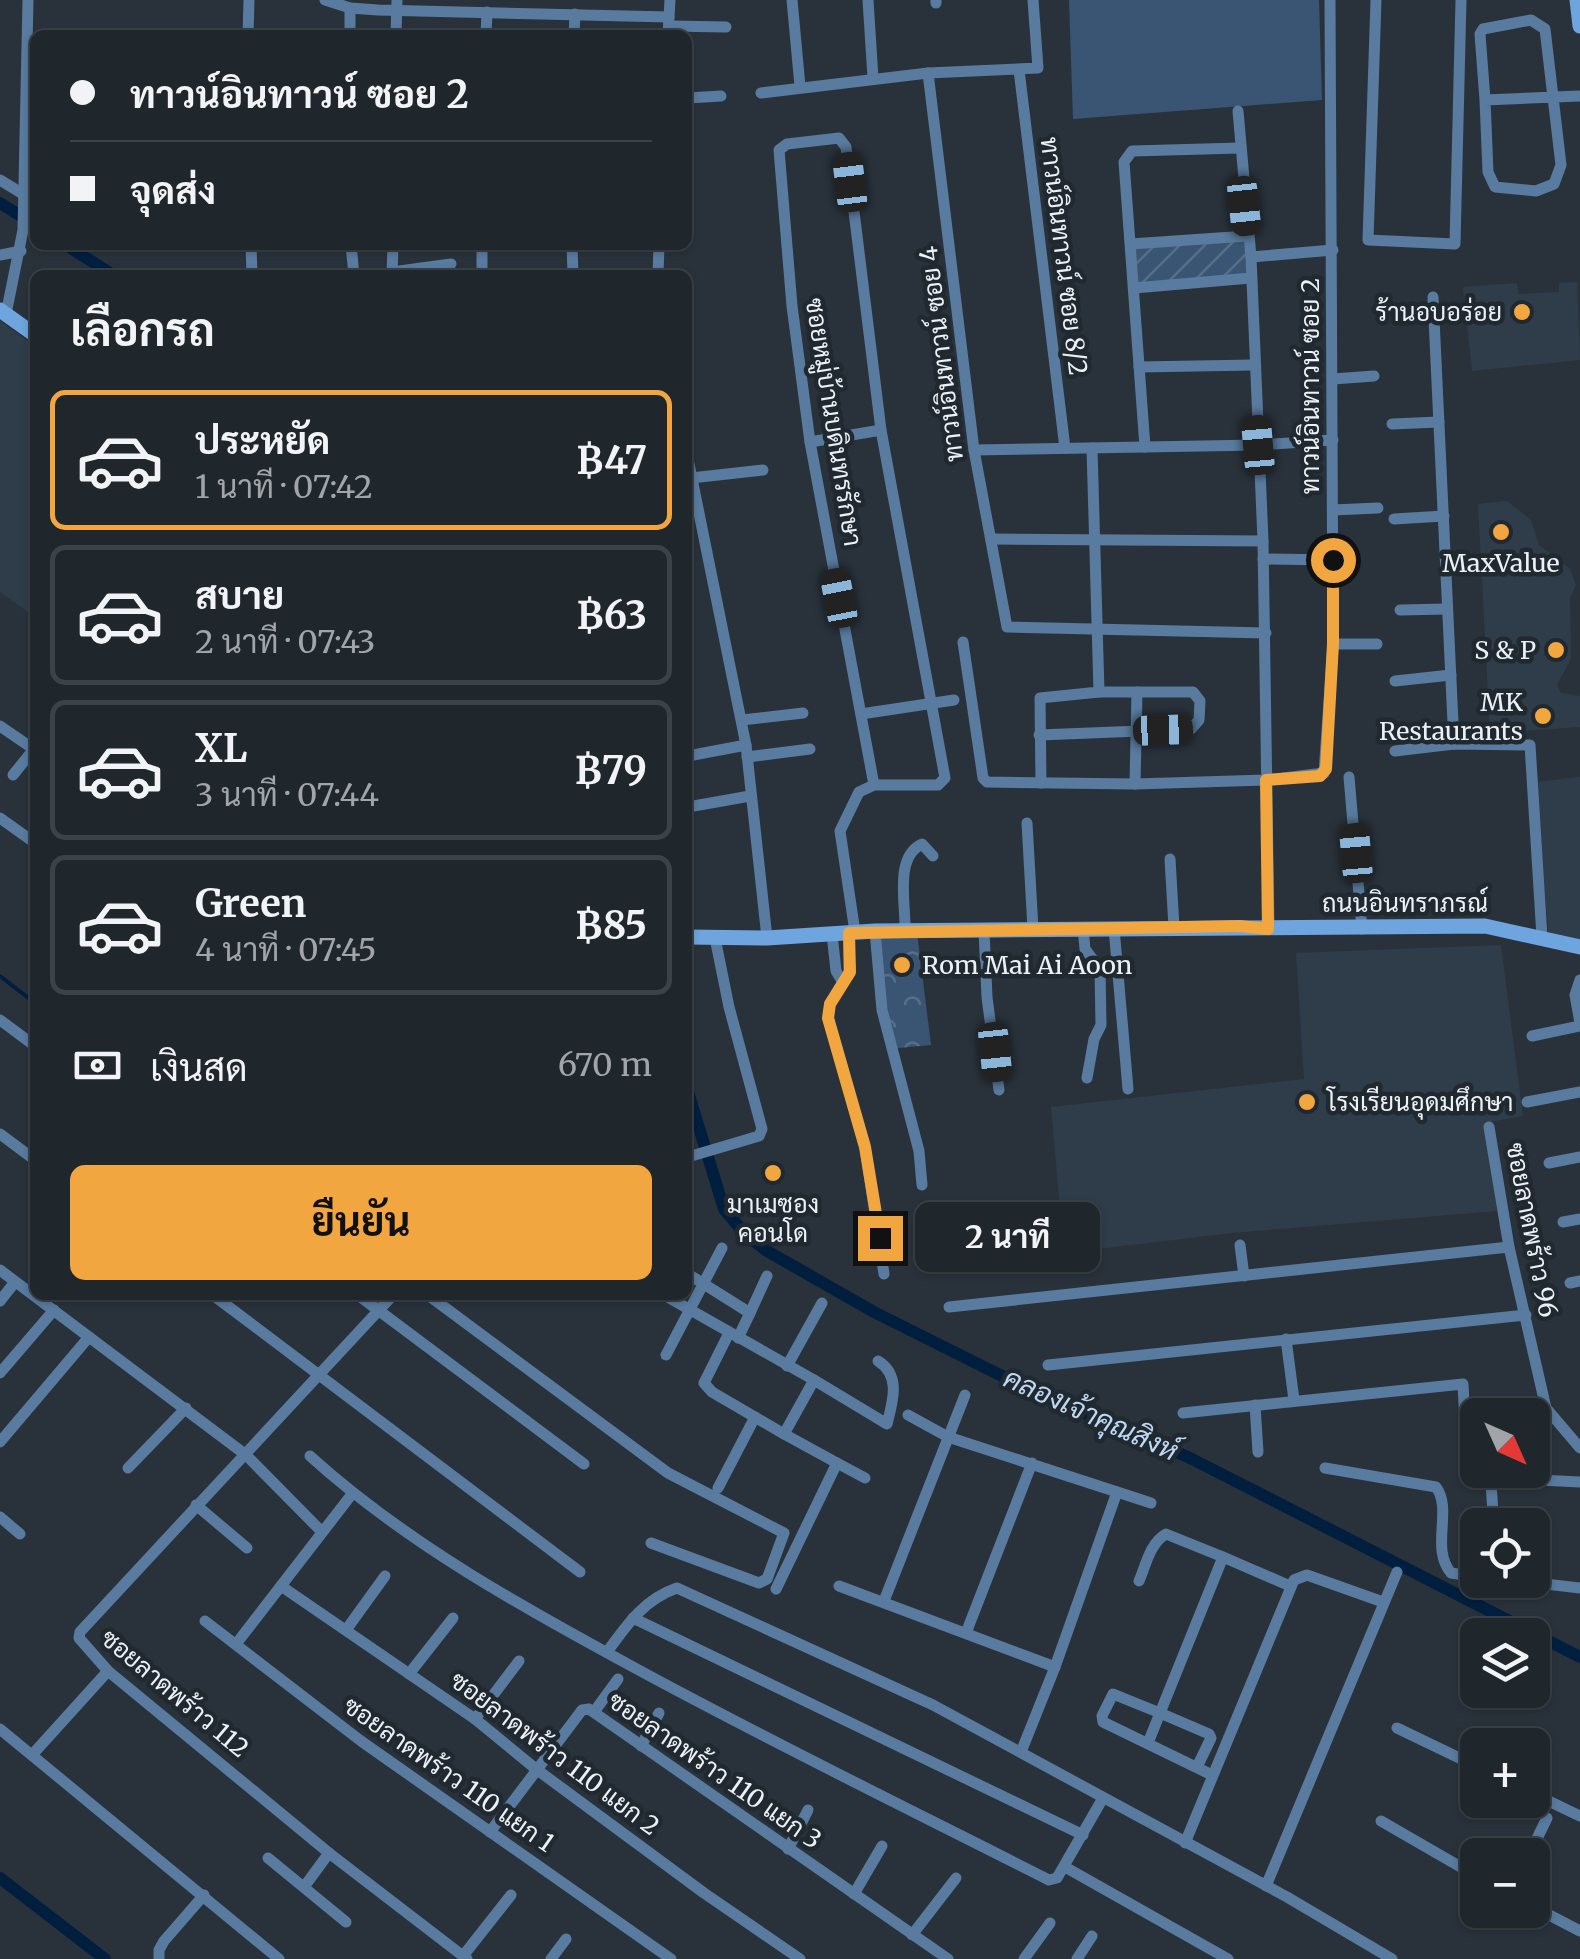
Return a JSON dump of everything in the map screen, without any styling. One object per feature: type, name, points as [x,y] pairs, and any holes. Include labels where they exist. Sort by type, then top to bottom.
[{"type":"street","points":[[28,0],[23,230],[21,251],[3,312],[30,331]]},
{"type":"street","points":[[248,30],[249,0]]},
{"type":"street","points":[[325,0],[350,8],[530,7],[669,26],[726,27]]},
{"type":"street","points":[[669,26],[670,0]]},
{"type":"street","points":[[792,0],[800,86]]},
{"type":"street","points":[[868,0],[873,78]]},
{"type":"street","points":[[761,93],[928,73],[1038,68],[1033,0]]},
{"type":"street","name":"ทาวน์อินทาวน์ ซอย 2","points":[[1266,780],[1320,776],[1326,769],[1333,644],[1330,0]]},
{"type":"street","points":[[1376,0],[1368,240],[1455,244],[1460,0]]},
{"type":"street","points":[[1577,0],[1580,24]]},
{"type":"street","points":[[396,30],[397,5]]},
{"type":"street","points":[[350,8],[350,30]]},
{"type":"street","points":[[574,30],[575,14]]},
{"type":"street","points":[[1531,20],[1546,29],[1552,98],[1561,164],[1554,184],[1536,191],[1495,187],[1488,172],[1480,34],[1491,25],[1531,20]]},
{"type":"street","name":"ทาวน์อินทาวน์ ซอย 8/2","points":[[1019,70],[1065,448]]},
{"type":"street","name":"ทาวน์อินทาวน์ ซอย 4","points":[[928,73],[974,450],[1006,627],[1095,631]]},
{"type":"street","points":[[692,98],[721,96]]},
{"type":"street","points":[[1485,100],[1580,96]]},
{"type":"street","points":[[1238,110],[1251,257],[1263,541],[1268,929]]},
{"type":"street","name":"ซอยหมู่บ้านบดินทรรักษา","points":[[874,785],[810,442],[792,306],[780,150],[787,144],[839,138],[846,147],[880,430]]},
{"type":"street","points":[[1145,447],[1124,162],[1132,151],[1240,148]]},
{"type":"street","points":[[0,180],[24,194]]},
{"type":"street","points":[[1131,244],[1248,236]]},
{"type":"street","points":[[1251,257],[1333,250]]},
{"type":"street","points":[[0,255],[21,251]]},
{"type":"street","points":[[416,270],[451,264]]},
{"type":"street","points":[[1134,288],[1251,278]]},
{"type":"street","points":[[1433,297],[1454,744]]},
{"type":"street","points":[[1138,367],[1253,365]]},
{"type":"street","points":[[1333,379],[1374,376]]},
{"type":"street","points":[[1392,424],[1440,422]]},
{"type":"street","points":[[810,442],[880,430],[943,782],[874,785],[859,792],[840,831],[852,932],[850,972],[830,1004],[828,1018],[865,1147],[884,1274]]},
{"type":"street","points":[[974,450],[1333,440]]},
{"type":"street","points":[[1092,448],[1099,692]]},
{"type":"street","points":[[692,478],[763,470]]},
{"type":"street","points":[[692,483],[742,720],[767,938]]},
{"type":"street","points":[[1333,510],[1378,508]]},
{"type":"street","points":[[1394,519],[1444,516]]},
{"type":"street","points":[[991,539],[1263,541]]},
{"type":"street","points":[[1263,559],[1333,560]]},
{"type":"street","points":[[1400,610],[1448,608]]},
{"type":"street","points":[[1095,631],[1266,632]]},
{"type":"street","points":[[963,642],[983,778],[991,784],[1266,780]]},
{"type":"street","points":[[1333,644],[1377,644]]},
{"type":"street","points":[[1395,682],[1451,675]]},
{"type":"street","points":[[1134,784],[1137,692]]},
{"type":"street","points":[[1039,735],[1191,729],[1200,720],[1200,701],[1193,692],[1042,696],[1039,700],[1039,735],[1041,784]]},
{"type":"street","points":[[861,714],[954,700]]},
{"type":"street","points":[[742,720],[802,713]]},
{"type":"street","points":[[0,726],[30,746]]},
{"type":"street","points":[[1395,752],[1454,744],[1527,744],[1531,748],[1542,937]]},
{"type":"street","points":[[692,756],[810,749]]},
{"type":"street","points":[[13,775],[30,755]]},
{"type":"street","points":[[1349,777],[1362,929]]},
{"type":"street","points":[[692,806],[750,796]]},
{"type":"street","points":[[0,818],[30,839]]},
{"type":"street","points":[[1027,823],[1033,929]]},
{"type":"street","points":[[905,931],[905,861],[911,850],[922,844],[934,856]]},
{"type":"street","points":[[1170,859],[1174,927]]},
{"type":"street","name":"ถนนอินทราภรณ์","points":[[692,937],[1083,928],[1486,926],[1580,947]]},
{"type":"street","points":[[1083,928],[1085,949],[1100,970],[1101,1024],[1094,1039],[1087,1078]]},
{"type":"street","points":[[1114,928],[1128,1088]]},
{"type":"street","points":[[984,930],[987,996],[999,1090]]},
{"type":"street","points":[[874,931],[882,1010],[918,1151],[922,1185]]},
{"type":"street","points":[[832,934],[836,971],[842,981]]},
{"type":"street","points":[[692,1156],[758,1136],[762,1128],[729,1008],[715,938]]},
{"type":"street","points":[[1532,1036],[1580,1025],[1576,996],[1580,980]]},
{"type":"street","points":[[0,1020],[30,1042]]},
{"type":"street","points":[[1528,1102],[1580,1092]]},
{"type":"street","name":"ซอยลาดพร้าว 96","points":[[1489,1126],[1509,1247],[1546,1408],[1580,1448]]},
{"type":"street","points":[[0,1134],[30,1156]]},
{"type":"street","points":[[1548,1162],[1580,1157]]},
{"type":"street","points":[[1564,1222],[1580,1219]]},
{"type":"street","points":[[1240,1245],[1244,1276]]},
{"type":"street","points":[[949,1307],[1509,1247]]},
{"type":"street","points":[[666,1355],[722,1248]]},
{"type":"street","points":[[0,1270],[30,1292]]},
{"type":"street","points":[[766,1276],[750,1313],[704,1384],[754,1418],[865,1478]]},
{"type":"street","points":[[692,1277],[750,1313]]},
{"type":"street","points":[[0,1301],[16,1282]]},
{"type":"street","points":[[40,1300],[246,1455],[322,1532]]},
{"type":"street","points":[[221,1300],[580,1572]]},
{"type":"street","points":[[364,1300],[584,1464]]},
{"type":"street","name":"ซอยลาดพร้าว 112","points":[[388,1300],[196,1505],[78,1638],[108,1671],[465,1957]]},
{"type":"street","points":[[435,1300],[668,1473],[784,1534],[767,1579],[759,1582],[651,1543]]},
{"type":"street","points":[[672,1300],[887,1424],[893,1377],[889,1368],[878,1362]]},
{"type":"street","points":[[787,1366],[822,1303]]},
{"type":"street","points":[[0,1373],[54,1310]]},
{"type":"street","points":[[1048,1365],[1526,1316]]},
{"type":"street","points":[[0,1442],[89,1337]]},
{"type":"street","points":[[1286,1339],[1294,1400]]},
{"type":"street","points":[[784,1434],[814,1380]]},
{"type":"street","points":[[1183,1413],[1463,1384],[1464,1398]]},
{"type":"street","points":[[884,1601],[965,1395]]},
{"type":"street","points":[[1255,1406],[1258,1452]]},
{"type":"street","points":[[128,1468],[186,1408]]},
{"type":"street","points":[[908,1415],[948,1438],[1151,1502]]},
{"type":"street","points":[[718,1488],[754,1418]]},
{"type":"street","points":[[310,1456],[352,1494],[441,1554],[606,1652],[1049,1880],[1057,1878],[1065,1867],[1103,1798]]},
{"type":"street","points":[[776,1589],[837,1463]]},
{"type":"street","points":[[966,1633],[1032,1463]]},
{"type":"street","points":[[1325,1468],[1436,1487],[1442,1494],[1441,1548],[1445,1566],[1451,1573],[1460,1574]]},
{"type":"street","points":[[1493,1508],[1492,1482],[1497,1478],[1580,1482]]},
{"type":"street","points":[[1021,1752],[1116,1492]]},
{"type":"street","points":[[236,1644],[352,1494]]},
{"type":"street","points":[[196,1505],[247,1548]]},
{"type":"street","points":[[0,1517],[20,1534]]},
{"type":"street","points":[[1139,1581],[1152,1550],[1166,1534],[1290,1586]]},
{"type":"street","points":[[1148,1743],[1222,1557]]},
{"type":"street","points":[[1266,1886],[1397,1572]]},
{"type":"street","points":[[1185,1843],[1290,1586],[1298,1576],[1306,1574],[1383,1602]]},
{"type":"street","points":[[346,1630],[385,1576]]},
{"type":"street","points":[[1550,1585],[1580,1588]]},
{"type":"street","name":"ซอยลาดพร้าว 110 แยก 2","points":[[281,1586],[475,1718],[536,1769],[800,1959]]},
{"type":"street","points":[[839,1586],[1055,1667]]},
{"type":"street","points":[[606,1652],[654,1598],[676,1588],[848,1664],[1021,1752],[1392,1959]]},
{"type":"street","points":[[409,1674],[453,1618]]},
{"type":"street","points":[[633,1618],[1083,1836]]},
{"type":"street","name":"ซอยลาดพร้าว 110 แยก 1","points":[[205,1621],[361,1740],[671,1959]]},
{"type":"street","points":[[475,1718],[519,1661]]},
{"type":"street","points":[[32,1754],[108,1671]]},
{"type":"street","points":[[594,1712],[618,1679]]},
{"type":"street","points":[[1197,1768],[1211,1735],[1113,1694],[1103,1722],[1212,1776]]},
{"type":"street","name":"ซอยลาดพร้าว 110 แยก 3","points":[[490,1832],[582,1710],[594,1712],[948,1959]]},
{"type":"street","points":[[640,1746],[659,1713]]},
{"type":"street","points":[[1397,1728],[1460,1758]]},
{"type":"street","points":[[0,1730],[280,1959]]},
{"type":"street","points":[[1550,1802],[1580,1816]]},
{"type":"street","points":[[788,1849],[808,1810]]},
{"type":"street","points":[[1537,1838],[1547,1818]]},
{"type":"street","points":[[1381,1821],[1460,1867]]},
{"type":"street","points":[[854,1894],[882,1846]]},
{"type":"street","points":[[304,1887],[330,1852]]},
{"type":"street","points":[[268,1858],[346,1922]]},
{"type":"street","points":[[1065,1867],[1228,1959]]},
{"type":"street","points":[[912,1935],[956,1878]]},
{"type":"street","points":[[160,1959],[158,1950],[164,1941],[204,1895]]},
{"type":"street","points":[[465,1957],[511,1895]]},
{"type":"street","points":[[1550,1915],[1580,1931]]},
{"type":"street","points":[[1024,1959],[1050,1923]]},
{"type":"street","points":[[1077,1959],[1092,1936]]},
{"type":"street","points":[[551,1959],[566,1939]]},
{"type":"shaded area","name":"ร้านอบอร่อย","points":[[1577,282],[1580,360],[1472,371],[1463,287],[1517,283],[1518,294],[1559,292],[1559,283]]},
{"type":"shaded area","points":[[0,321],[30,342],[30,613],[0,592]]},
{"type":"shaded area","points":[[1507,501],[1531,520],[1539,545],[1570,569],[1576,585],[1570,598],[1571,659],[1557,685],[1561,693],[1580,696],[1580,727],[1490,733],[1478,504]]},
{"type":"shaded area","points":[[1580,777],[1580,948],[1549,939],[1534,782]]},
{"type":"shaded area","name":"โรงเรียนอุดมศึกษา","points":[[1501,945],[1523,1116],[1485,1123],[1497,1211],[1232,1233],[1064,1253],[1051,1107],[1304,1079],[1296,953]]},
{"type":"green space","points":[[1069,0],[1319,0],[1322,100],[1073,119]]},
{"type":"green space","points":[[1247,241],[1249,275],[1136,284],[1133,247]]},
{"type":"green space","points":[[875,931],[917,933],[931,1045],[888,1049]]},
{"type":"waterway","name":"คลองเจ้าคุณสิงห์","points":[[0,203],[30,222]]},
{"type":"waterway","name":"คลองเจ้าคุณสิงห์","points":[[74,250],[105,270]]},
{"type":"waterway","points":[[0,976],[30,999]]},
{"type":"waterway","name":"คลองเจ้าคุณสิงห์","points":[[692,1105],[724,1209],[746,1235],[767,1251],[874,1312],[1032,1391],[1188,1457],[1580,1657]]},
{"type":"waterway","points":[[0,1878],[105,1959]]},
{"type":"place","name":"ร้านอบอร่อย","points":[[1522,312]]},
{"type":"place","name":"MaxValue","points":[[1501,532]]},
{"type":"place","name":"S & P","points":[[1556,650]]},
{"type":"place","name":"MK Restaurants","points":[[1543,716]]},
{"type":"place","name":"Rom Mai Ai Aoon","points":[[902,965]]},
{"type":"place","name":"โรงเรียนอุดมศึกษา","points":[[1307,1102]]},
{"type":"place","name":"มาเมซอง คอนโด","points":[[773,1173]]},
{"type":"route","points":[[880,1238],[865,1147],[828,1018],[830,1004],[850,972],[849,933],[1240,926],[1268,929],[1266,780],[1320,776],[1326,769],[1333,560]]}]
